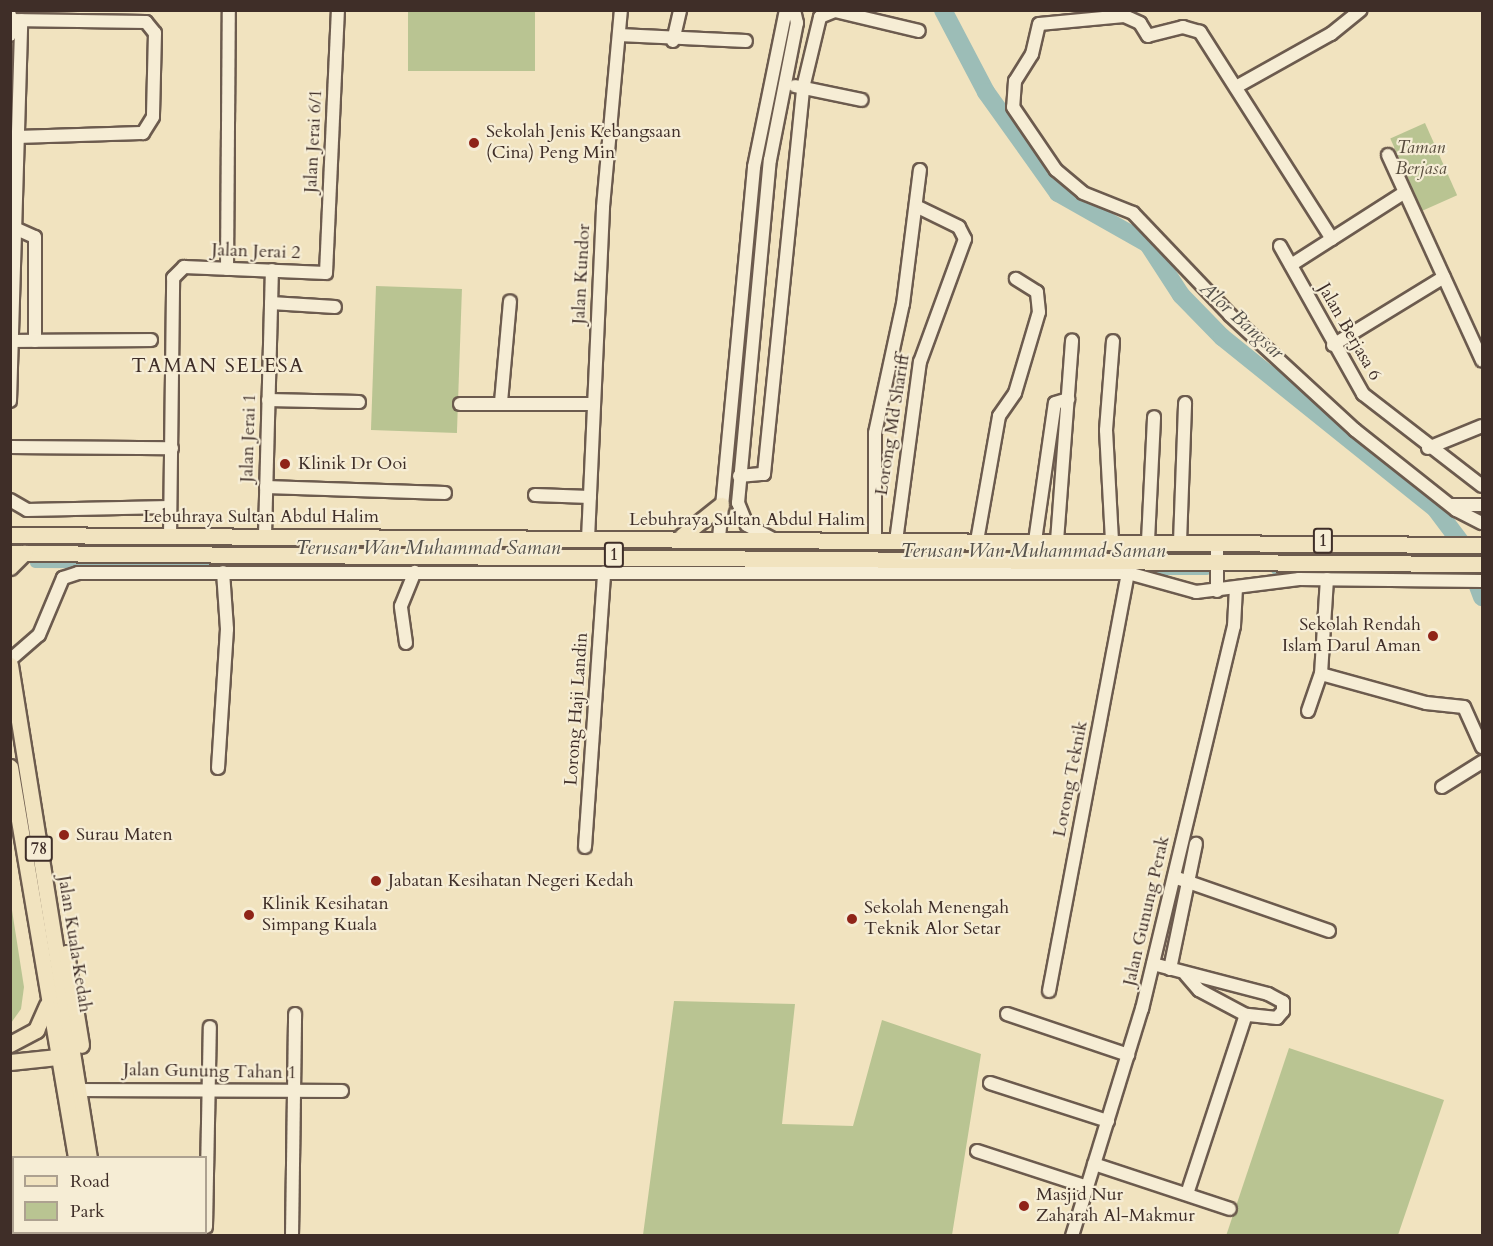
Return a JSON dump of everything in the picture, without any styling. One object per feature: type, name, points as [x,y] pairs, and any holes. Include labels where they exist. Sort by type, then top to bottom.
[{"type":"main road","points":[[676,538],[694,531],[721,505]]},
{"type":"main road","points":[[10,526],[27,535]]},
{"type":"main road","name":"Lebuhraya Sultan Abdul Halim","points":[[10,535],[719,538],[1482,545]]},
{"type":"main road","points":[[10,567],[17,553]]},
{"type":"main road","name":"Lebuhraya Sultan Abdul Halim","points":[[17,553],[1482,564]]},
{"type":"main road","name":"Jalan Kuala Kedah","points":[[10,662],[89,1156]]},
{"type":"main road","name":"Jalan Kuala Kedah","points":[[10,767],[14,809],[63,1097],[76,1156]]},
{"type":"main road","points":[[48,903],[61,925],[77,1016],[79,1090]]},
{"type":"main road","points":[[10,1044],[36,1030],[47,1001]]},
{"type":"main road","points":[[10,1044],[69,1034]]},
{"type":"main road","points":[[15,1062],[73,1055]]},
{"type":"main road","points":[[15,1062],[52,1076],[63,1097]]},
{"type":"street","points":[[227,269],[229,10]]},
{"type":"street","name":"Jalan Jerai 6/1","points":[[326,273],[338,10]]},
{"type":"street","name":"Jalan Kundor","points":[[588,539],[594,404],[621,10]]},
{"type":"street","points":[[674,41],[680,10]]},
{"type":"street","points":[[719,538],[754,167],[786,10]]},
{"type":"street","points":[[774,540],[742,518],[739,476],[770,160],[786,83],[794,10]]},
{"type":"street","points":[[1236,87],[1330,34],[1361,10]]},
{"type":"street","points":[[739,476],[764,474],[803,88],[824,11],[919,31]]},
{"type":"street","points":[[1332,239],[1236,87],[1193,28],[1148,36],[1140,23],[1124,16],[1039,24],[1032,54],[1015,81],[1017,116],[1076,189],[1133,213],[1250,334],[1355,430],[1450,505],[1482,523]]},
{"type":"street","points":[[10,35],[14,18]]},
{"type":"street","points":[[14,18],[150,23],[155,33],[153,117],[138,136],[15,136]]},
{"type":"street","points":[[10,401],[15,136],[14,18]]},
{"type":"street","points":[[619,35],[674,41],[746,41]]},
{"type":"street","points":[[770,80],[862,100]]},
{"type":"street","points":[[1388,155],[1482,360]]},
{"type":"street","points":[[875,541],[875,433],[918,207],[920,170]]},
{"type":"street","points":[[1291,265],[1405,192]]},
{"type":"street","name":"Lorong Md Shariff","points":[[896,541],[920,362],[965,239],[959,227],[918,207]]},
{"type":"street","points":[[12,226],[35,237],[35,341]]},
{"type":"street","name":"Jalan Berjasa 6","points":[[1280,246],[1333,345],[1363,394],[1428,448],[1482,486]]},
{"type":"street","name":"Jalan Jerai 2","points":[[172,448],[173,278],[184,267],[326,273]]},
{"type":"street","name":"Jalan Jerai 1","points":[[265,536],[272,270]]},
{"type":"street","points":[[1333,345],[1444,277]]},
{"type":"street","points":[[977,541],[999,416],[1015,393],[1039,312],[1037,292],[1016,279]]},
{"type":"street","points":[[501,402],[510,301]]},
{"type":"street","points":[[271,303],[335,307]]},
{"type":"street","points":[[11,343],[151,340]]},
{"type":"street","points":[[1057,541],[1072,341]]},
{"type":"street","points":[[1112,541],[1106,430],[1113,341]]},
{"type":"street","points":[[1035,541],[1055,403],[1068,399]]},
{"type":"street","points":[[268,400],[359,402]]},
{"type":"street","points":[[460,404],[501,402],[594,404]]},
{"type":"street","points":[[1180,542],[1185,403]]},
{"type":"street","points":[[1148,541],[1154,417]]},
{"type":"street","points":[[1428,448],[1482,426]]},
{"type":"street","points":[[10,447],[172,448],[170,537]]},
{"type":"street","points":[[266,487],[445,493]]},
{"type":"street","points":[[535,495],[590,497]]},
{"type":"street","points":[[10,500],[27,510],[170,507]]},
{"type":"street","points":[[1450,505],[1482,505]]},
{"type":"street","points":[[1217,542],[1217,591]]},
{"type":"street","points":[[838,558],[838,574]]},
{"type":"street","points":[[218,768],[227,630],[223,572]]},
{"type":"street","points":[[10,662],[35,642],[58,586],[69,574],[223,572],[1128,573],[1147,574],[1187,591],[1236,590],[1327,579],[1482,581]]},
{"type":"street","points":[[406,643],[401,606],[415,572]]},
{"type":"street","name":"Lorong Haji Landin","points":[[585,847],[604,573]]},
{"type":"street","name":"Lorong Teknik","points":[[1049,992],[1128,573]]},
{"type":"street","points":[[1308,711],[1321,674],[1327,579]]},
{"type":"street","name":"Jalan Gunung Perak","points":[[1072,1236],[1128,1055],[1153,964],[1234,626],[1236,590]]},
{"type":"street","points":[[1321,674],[1426,703],[1464,707],[1482,747]]},
{"type":"street","points":[[1442,787],[1482,762]]},
{"type":"street","points":[[1170,969],[1196,844]]},
{"type":"street","points":[[1174,877],[1189,880],[1329,931]]},
{"type":"street","points":[[1153,964],[1283,1002],[1277,1018],[1246,1016],[1199,990],[1186,975]]},
{"type":"street","points":[[292,1236],[295,1014]]},
{"type":"street","points":[[1007,1014],[1128,1055]]},
{"type":"street","points":[[1187,1194],[1246,1016]]},
{"type":"street","points":[[207,1158],[210,1027]]},
{"type":"street","points":[[990,1083],[1108,1121]]},
{"type":"street","name":"Jalan Gunung Tahan 1","points":[[79,1090],[342,1091]]},
{"type":"street","points":[[977,1151],[1087,1187]]},
{"type":"street","points":[[1094,1164],[1230,1209]]},
{"type":"green space","points":[[408,11],[535,11],[535,71],[408,71]]},
{"type":"green space","name":"Taman Berjasa","points":[[1425,123],[1457,195],[1422,211],[1390,138]]},
{"type":"green space","points":[[376,286],[462,289],[457,433],[371,430]]},
{"type":"green space","points":[[11,904],[24,987],[21,1009],[11,1023]]},
{"type":"green space","points":[[674,1001],[795,1004],[782,1124],[853,1126],[882,1020],[981,1054],[952,1235],[643,1235]]},
{"type":"green space","points":[[1289,1048],[1444,1100],[1398,1235],[1226,1236]]},
{"type":"waterway","name":"Alor Bangsar","points":[[943,10],[986,92],[1058,193],[1148,244],[1181,295],[1222,337],[1435,508],[1462,544],[1482,597]]},
{"type":"waterway","name":"Terusan Wan Muhammad Saman","points":[[35,563],[822,567]]},
{"type":"waterway","name":"Terusan Wan Muhammad Saman","points":[[1125,570],[1207,570]]},
{"type":"waterway","name":"Terusan Wan Muhammad Saman","points":[[1276,570],[1447,573]]},
{"type":"place","name":"Sekolah Jenis Kebangsaan (Cina) Peng Min","points":[[474,143]]},
{"type":"place","name":"Klinik Dr Ooi","points":[[285,464]]},
{"type":"place","name":"Sekolah Rendah Islam Darul Aman","points":[[1433,636]]},
{"type":"place","name":"Surau Maten","points":[[64,835]]},
{"type":"place","name":"Jabatan Kesihatan Negeri Kedah","points":[[376,881]]},
{"type":"place","name":"Klinik Kesihatan Simpang Kuala","points":[[249,915]]},
{"type":"place","name":"Sekolah Menengah Teknik Alor Setar","points":[[852,919]]},
{"type":"place","name":"Masjid Nur Zaharah Al-Makmur","points":[[1024,1206]]},
{"type":"district","name":"TAMAN SELESA","points":[[218,365]]}]
